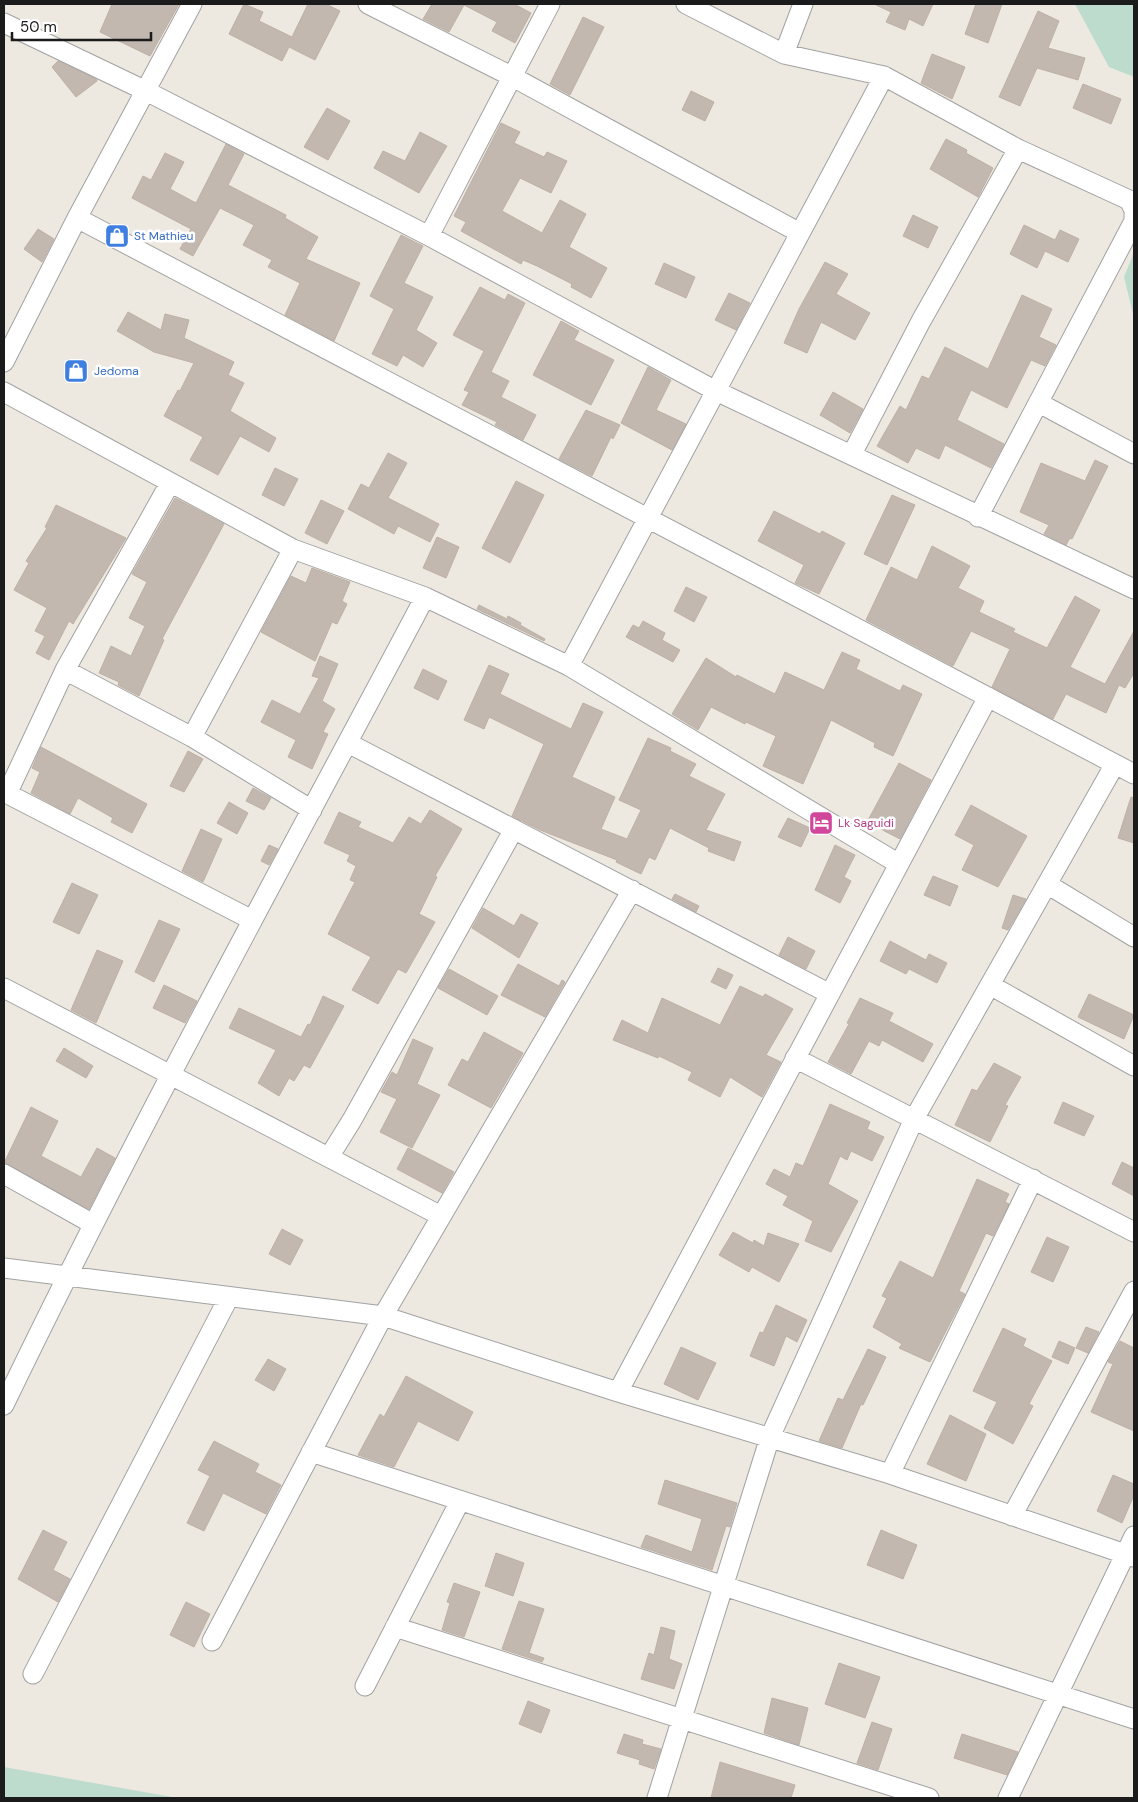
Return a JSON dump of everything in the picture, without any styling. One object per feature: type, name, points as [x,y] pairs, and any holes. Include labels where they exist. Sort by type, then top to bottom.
[{"type":"street","points":[[4,362],[77,218],[192,4]]},
{"type":"street","points":[[368,4],[511,76],[800,233]]},
{"type":"street","points":[[429,236],[550,4]]},
{"type":"street","points":[[686,4],[784,54],[884,76],[1018,149],[1129,200],[1134,212],[1134,221],[978,517]]},
{"type":"street","points":[[784,54],[803,4]]},
{"type":"street","points":[[4,23],[146,91],[429,236],[716,391],[852,454],[978,517],[1134,589]]},
{"type":"street","points":[[569,666],[884,76]]},
{"type":"street","points":[[852,454],[920,321],[1018,149]]},
{"type":"street","points":[[77,218],[1134,774]]},
{"type":"street","points":[[4,392],[293,549],[425,597],[569,666],[899,864]]},
{"type":"street","points":[[1039,403],[1134,454]]},
{"type":"street","points":[[170,483],[65,670],[6,793],[252,920]]},
{"type":"street","points":[[192,737],[293,549]]},
{"type":"street","points":[[4,1405],[93,1224],[252,920],[425,597]]},
{"type":"street","points":[[65,670],[192,737],[312,810]]},
{"type":"street","points":[[618,1392],[988,697]]},
{"type":"street","points":[[348,743],[830,994]]},
{"type":"street","points":[[657,1798],[770,1437],[914,1119],[1115,764]]},
{"type":"street","points":[[328,1157],[352,1120],[514,829]]},
{"type":"street","points":[[1048,884],[1134,937]]},
{"type":"street","points":[[212,1641],[383,1316],[632,890]]},
{"type":"street","points":[[990,985],[1134,1066]]},
{"type":"street","points":[[4,988],[441,1216]]},
{"type":"street","points":[[795,1058],[1134,1232]]},
{"type":"street","points":[[4,1174],[93,1224]]},
{"type":"street","points":[[890,1474],[1033,1180]]},
{"type":"street","points":[[4,1268],[383,1316],[618,1392],[890,1474],[1130,1556]]},
{"type":"street","points":[[1012,1516],[1134,1291]]},
{"type":"street","points":[[33,1674],[229,1296]]},
{"type":"street","points":[[311,1452],[1134,1719]]},
{"type":"street","points":[[365,1686],[460,1501]]},
{"type":"street","points":[[1008,1798],[1058,1694],[1130,1556],[1134,1536]]},
{"type":"street","points":[[396,1627],[929,1798]]},
{"type":"green space","points":[[1075,4],[1134,4],[1134,77],[1109,67]]},
{"type":"green space","points":[[1134,252],[1134,318],[1124,277]]},
{"type":"green space","points":[[4,1767],[178,1798],[4,1798]]},
{"type":"building","points":[[112,4],[179,4],[150,56],[100,32]]},
{"type":"building","points":[[244,4],[263,12],[259,21],[292,37],[308,4],[326,4],[340,11],[315,60],[289,47],[282,61],[229,34]]},
{"type":"building","points":[[432,4],[514,4],[531,13],[515,43],[492,31],[497,22],[464,5],[449,32],[423,19]]},
{"type":"building","points":[[874,4],[933,4],[923,26],[909,19],[905,30],[886,22],[891,12]]},
{"type":"building","points":[[976,4],[1002,4],[988,43],[965,34]]},
{"type":"building","points":[[1038,11],[1059,21],[1048,48],[1085,58],[1078,80],[1037,68],[1020,106],[999,97]]},
{"type":"building","points":[[583,17],[604,27],[570,95],[550,84]]},
{"type":"building","points":[[932,54],[965,67],[952,99],[921,83]]},
{"type":"building","points":[[58,61],[97,81],[76,97],[52,67]]},
{"type":"building","points":[[1083,84],[1121,99],[1111,124],[1073,108]]},
{"type":"building","points":[[691,91],[714,102],[705,121],[682,110]]},
{"type":"building","points":[[327,108],[350,121],[328,160],[304,147]]},
{"type":"building","points":[[501,123],[520,132],[514,143],[544,157],[547,152],[567,161],[551,193],[520,178],[502,211],[542,233],[560,200],[586,214],[569,247],[607,268],[591,298],[571,287],[572,284],[523,260],[521,264],[461,231],[466,222],[454,216]]},
{"type":"building","points":[[420,132],[447,146],[419,193],[374,168],[383,151],[405,161]]},
{"type":"building","points":[[946,139],[967,150],[966,153],[993,168],[978,197],[930,169]]},
{"type":"building","points":[[226,144],[244,154],[228,185],[286,215],[285,218],[318,237],[306,259],[360,283],[334,341],[285,315],[300,283],[268,267],[272,260],[243,245],[254,225],[220,208],[193,256],[180,249],[191,229],[132,198],[143,176],[151,180],[165,153],[184,162],[170,189],[196,203]]},
{"type":"building","points":[[913,215],[938,227],[928,248],[903,236]]},
{"type":"building","points":[[1024,225],[1055,240],[1060,230],[1079,239],[1068,262],[1045,251],[1037,268],[1010,254]]},
{"type":"building","points":[[38,229],[54,239],[42,262],[24,249]]},
{"type":"building","points":[[401,235],[423,246],[404,283],[433,297],[416,330],[437,343],[423,367],[403,355],[397,366],[372,354],[394,309],[370,296]]},
{"type":"building","points":[[825,262],[848,274],[836,294],[870,313],[855,340],[821,322],[807,353],[784,343],[799,309]]},
{"type":"building","points":[[664,263],[695,277],[686,298],[655,284]]},
{"type":"building","points":[[480,287],[505,300],[508,294],[525,303],[491,372],[509,381],[501,397],[536,415],[523,440],[495,425],[497,422],[462,405],[469,392],[464,390],[484,351],[453,335]]},
{"type":"building","points":[[729,293],[750,303],[736,330],[715,320]]},
{"type":"building","points":[[1022,295],[1052,309],[1039,337],[1056,345],[1045,366],[1031,360],[1007,408],[971,390],[957,420],[1004,444],[991,468],[945,445],[939,459],[916,448],[908,463],[877,446],[900,406],[906,410],[922,376],[929,379],[945,347],[988,369]]},
{"type":"building","points":[[128,312],[161,330],[165,314],[189,320],[184,338],[234,362],[228,375],[244,383],[230,411],[276,438],[269,452],[240,436],[218,475],[190,460],[203,437],[164,416],[178,390],[180,391],[194,363],[154,352],[117,331]]},
{"type":"building","points":[[561,321],[579,331],[574,340],[614,360],[591,405],[533,375]]},
{"type":"building","points":[[648,367],[671,380],[656,410],[686,424],[672,450],[621,423]]},
{"type":"building","points":[[833,392],[863,409],[850,433],[820,415]]},
{"type":"building","points":[[586,410],[620,425],[613,439],[611,437],[592,476],[559,459]]},
{"type":"building","points":[[388,453],[407,463],[388,498],[439,524],[430,542],[398,526],[394,534],[348,509],[361,484],[369,488]]},
{"type":"building","points":[[1095,460],[1108,466],[1072,539],[1070,538],[1066,545],[1044,534],[1049,525],[1020,512],[1041,463],[1085,481]]},
{"type":"building","points":[[275,468],[298,479],[284,506],[262,495]]},
{"type":"building","points":[[516,481],[544,495],[510,563],[482,548]]},
{"type":"building","points":[[892,495],[915,505],[887,565],[864,554]]},
{"type":"building","points":[[175,498],[224,524],[162,639],[164,640],[139,696],[118,685],[119,682],[99,673],[111,646],[131,656],[145,626],[129,618],[147,582],[132,574]]},
{"type":"building","points":[[321,500],[344,511],[327,544],[305,533]]},
{"type":"building","points":[[56,505],[126,538],[73,624],[69,621],[49,660],[36,653],[45,636],[35,631],[47,608],[14,590],[29,563],[26,561],[47,528],[45,527]]},
{"type":"building","points":[[774,511],[820,534],[822,531],[845,543],[819,594],[795,583],[804,565],[758,541]]},
{"type":"building","points":[[437,537],[459,547],[446,578],[423,568]]},
{"type":"building","points":[[932,546],[970,566],[958,588],[984,601],[979,612],[1015,629],[1013,632],[1047,648],[1075,596],[1100,610],[1070,667],[1105,684],[1134,631],[1134,673],[1125,688],[1119,685],[1106,713],[1066,694],[1053,719],[992,687],[1010,649],[971,631],[953,666],[866,620],[891,567],[917,580]]},
{"type":"building","points":[[312,568],[350,582],[342,601],[347,604],[337,624],[332,622],[315,661],[261,632],[291,576],[306,583]]},
{"type":"building","points":[[686,587],[707,597],[694,622],[674,611]]},
{"type":"building","points":[[479,605],[507,619],[508,616],[521,623],[520,625],[545,639],[544,641],[477,609]]},
{"type":"building","points":[[643,621],[665,633],[662,640],[680,650],[673,662],[626,637],[633,625],[639,628]]},
{"type":"building","points":[[842,652],[860,660],[856,669],[900,691],[903,685],[922,694],[893,756],[874,747],[875,743],[831,720],[803,784],[763,766],[776,736],[746,722],[745,724],[711,707],[698,730],[672,714],[706,658],[736,677],[737,675],[775,694],[785,672],[824,690]]},
{"type":"building","points":[[320,656],[338,664],[322,701],[335,709],[323,732],[328,734],[312,769],[288,757],[296,740],[261,722],[272,700],[300,714],[319,678],[312,676]]},
{"type":"building","points":[[489,665],[509,674],[500,694],[571,729],[583,703],[603,712],[572,777],[615,797],[601,829],[627,839],[641,810],[619,800],[648,738],[671,748],[670,751],[696,764],[689,776],[725,794],[706,830],[741,842],[734,861],[708,851],[709,848],[670,828],[655,860],[649,857],[641,874],[616,862],[617,860],[540,830],[512,816],[544,744],[489,717],[484,729],[464,720]]},
{"type":"building","points":[[423,669],[447,681],[438,700],[414,688]]},
{"type":"building","points":[[41,747],[147,804],[132,833],[111,822],[113,818],[78,798],[70,814],[31,793],[40,772],[32,768]]},
{"type":"building","points":[[188,751],[203,759],[184,792],[170,786]]},
{"type":"building","points":[[899,763],[931,780],[900,839],[867,822]]},
{"type":"building","points":[[253,788],[271,798],[264,810],[246,801]]},
{"type":"building","points":[[1131,797],[1134,798],[1134,843],[1118,838]]},
{"type":"building","points":[[229,802],[248,813],[237,834],[217,823]]},
{"type":"building","points":[[971,805],[1027,836],[998,887],[962,870],[974,845],[955,835]]},
{"type":"building","points":[[430,810],[462,829],[435,876],[437,877],[419,914],[435,922],[406,973],[398,969],[378,1004],[352,990],[371,957],[328,934],[355,882],[350,880],[356,866],[347,861],[350,855],[324,843],[339,812],[361,822],[358,827],[393,843],[409,817],[421,824]]},
{"type":"building","points":[[788,818],[810,828],[801,847],[778,837]]},
{"type":"building","points":[[201,829],[222,839],[203,882],[182,871]]},
{"type":"building","points":[[269,845],[278,849],[269,865],[261,861]]},
{"type":"building","points":[[835,845],[855,855],[844,877],[851,881],[840,903],[815,890]]},
{"type":"building","points":[[933,876],[958,886],[950,906],[924,895]]},
{"type":"building","points":[[72,883],[98,895],[79,934],[53,922]]},
{"type":"building","points":[[675,894],[699,906],[696,912],[672,899]]},
{"type":"building","points":[[1013,895],[1026,899],[1008,930],[1002,928]]},
{"type":"building","points":[[483,908],[514,926],[521,914],[538,923],[519,958],[472,928]]},
{"type":"building","points":[[159,920],[180,929],[154,982],[135,972]]},
{"type":"building","points":[[788,937],[815,951],[806,969],[779,955]]},
{"type":"building","points":[[890,941],[926,960],[929,954],[947,963],[937,983],[909,969],[906,974],[880,961]]},
{"type":"building","points":[[97,950],[123,961],[96,1023],[71,1010]]},
{"type":"building","points":[[518,964],[559,986],[562,980],[565,982],[545,1017],[501,995]]},
{"type":"building","points":[[718,968],[733,975],[726,989],[711,982]]},
{"type":"building","points":[[449,969],[498,996],[487,1015],[438,988]]},
{"type":"building","points":[[164,985],[197,1001],[185,1023],[153,1008]]},
{"type":"building","points":[[740,986],[763,997],[765,994],[793,1009],[766,1055],[781,1062],[762,1097],[730,1077],[720,1097],[688,1080],[692,1072],[659,1056],[658,1058],[613,1040],[622,1020],[648,1033],[662,998],[720,1025]]},
{"type":"building","points":[[1089,994],[1134,1015],[1124,1039],[1078,1017]]},
{"type":"building","points":[[323,996],[344,1006],[310,1068],[304,1065],[294,1081],[289,1078],[279,1096],[258,1083],[276,1050],[229,1028],[239,1008],[301,1037],[308,1024],[310,1025]]},
{"type":"building","points":[[860,998],[893,1013],[889,1021],[933,1044],[923,1062],[882,1040],[879,1046],[869,1041],[851,1074],[828,1062],[849,1024],[847,1023]]},
{"type":"building","points":[[484,1032],[523,1053],[491,1108],[448,1085],[462,1059],[468,1062]]},
{"type":"building","points":[[413,1039],[433,1048],[417,1084],[440,1095],[412,1148],[380,1132],[397,1099],[381,1092],[392,1072],[397,1075]]},
{"type":"building","points":[[64,1048],[93,1066],[86,1078],[56,1061]]},
{"type":"building","points":[[994,1063],[1021,1077],[1005,1105],[1008,1106],[990,1142],[955,1125],[972,1089],[977,1091]]},
{"type":"building","points":[[1063,1102],[1094,1116],[1084,1136],[1054,1123]]},
{"type":"building","points":[[830,1104],[870,1122],[867,1129],[884,1137],[872,1161],[851,1151],[847,1160],[840,1156],[828,1184],[858,1201],[831,1252],[805,1241],[813,1221],[783,1205],[788,1196],[766,1184],[774,1169],[790,1177],[796,1163],[803,1166]]},
{"type":"building","points":[[31,1107],[58,1121],[41,1156],[81,1177],[97,1148],[115,1158],[89,1209],[4,1163]]},
{"type":"building","points":[[408,1148],[454,1172],[442,1193],[397,1169]]},
{"type":"building","points":[[1122,1162],[1134,1168],[1134,1196],[1112,1184]]},
{"type":"building","points":[[977,1179],[1009,1194],[1005,1202],[1009,1204],[993,1236],[986,1233],[959,1291],[965,1294],[930,1362],[899,1348],[902,1344],[873,1327],[887,1298],[882,1296],[900,1261],[933,1278]]},
{"type":"building","points":[[282,1229],[303,1240],[290,1265],[269,1254]]},
{"type":"building","points":[[733,1232],[753,1243],[754,1240],[764,1246],[768,1233],[799,1244],[779,1282],[752,1267],[749,1272],[719,1255]]},
{"type":"building","points":[[1047,1237],[1069,1247],[1053,1282],[1031,1272]]},
{"type":"building","points":[[776,1305],[807,1320],[797,1342],[786,1336],[774,1366],[750,1356],[760,1332],[763,1333]]},
{"type":"building","points":[[1086,1327],[1099,1332],[1088,1353],[1076,1348]]},
{"type":"building","points":[[1003,1328],[1026,1339],[1023,1346],[1052,1361],[1029,1404],[1033,1406],[1013,1444],[984,1428],[997,1402],[973,1391]]},
{"type":"building","points":[[1059,1341],[1075,1348],[1068,1364],[1052,1357]]},
{"type":"building","points":[[1120,1341],[1134,1348],[1134,1431],[1091,1412],[1113,1364],[1108,1362]]},
{"type":"building","points":[[681,1347],[716,1363],[698,1400],[664,1384]]},
{"type":"building","points":[[868,1349],[886,1357],[863,1405],[861,1404],[842,1448],[819,1441],[838,1398],[843,1400]]},
{"type":"building","points":[[268,1359],[286,1369],[274,1391],[255,1380]]},
{"type":"building","points":[[406,1376],[473,1412],[458,1441],[418,1421],[394,1467],[358,1455],[380,1414],[384,1417]]},
{"type":"building","points":[[950,1415],[986,1434],[966,1481],[927,1464]]},
{"type":"building","points":[[214,1441],[259,1464],[255,1472],[281,1485],[266,1514],[223,1493],[204,1531],[187,1523],[210,1476],[198,1470]]},
{"type":"building","points":[[1113,1475],[1134,1484],[1134,1495],[1122,1523],[1097,1511]]},
{"type":"building","points":[[665,1480],[737,1503],[730,1527],[726,1526],[712,1570],[641,1547],[646,1535],[692,1552],[702,1519],[658,1504]]},
{"type":"building","points":[[43,1530],[67,1542],[53,1570],[70,1579],[58,1602],[18,1579]]},
{"type":"building","points":[[881,1530],[917,1545],[903,1579],[867,1565]]},
{"type":"building","points":[[496,1553],[524,1563],[513,1596],[485,1586]]},
{"type":"building","points":[[454,1583],[480,1592],[464,1637],[442,1630],[450,1603],[447,1602]]},
{"type":"building","points":[[519,1601],[544,1609],[529,1653],[544,1658],[542,1662],[502,1649]]},
{"type":"building","points":[[186,1602],[210,1614],[194,1647],[170,1635]]},
{"type":"building","points":[[661,1627],[675,1631],[669,1659],[682,1664],[674,1689],[641,1679],[649,1653],[654,1655]]},
{"type":"building","points":[[839,1663],[880,1677],[865,1718],[825,1704]]},
{"type":"building","points":[[772,1698],[808,1708],[799,1745],[764,1733]]},
{"type":"building","points":[[528,1701],[550,1710],[541,1733],[519,1724]]},
{"type":"building","points":[[872,1722],[892,1729],[878,1770],[857,1763]]},
{"type":"building","points":[[624,1734],[643,1740],[642,1744],[661,1749],[654,1769],[639,1764],[640,1760],[617,1753]]},
{"type":"building","points":[[962,1734],[1018,1752],[1007,1775],[954,1758]]},
{"type":"building","points":[[720,1762],[795,1785],[791,1798],[711,1798]]},
{"type":"place","name":"St Mathieu","points":[[117,236]]},
{"type":"place","name":"Jedoma","points":[[76,371]]},
{"type":"place","name":"Lk Saguidi","points":[[821,823]]}]
